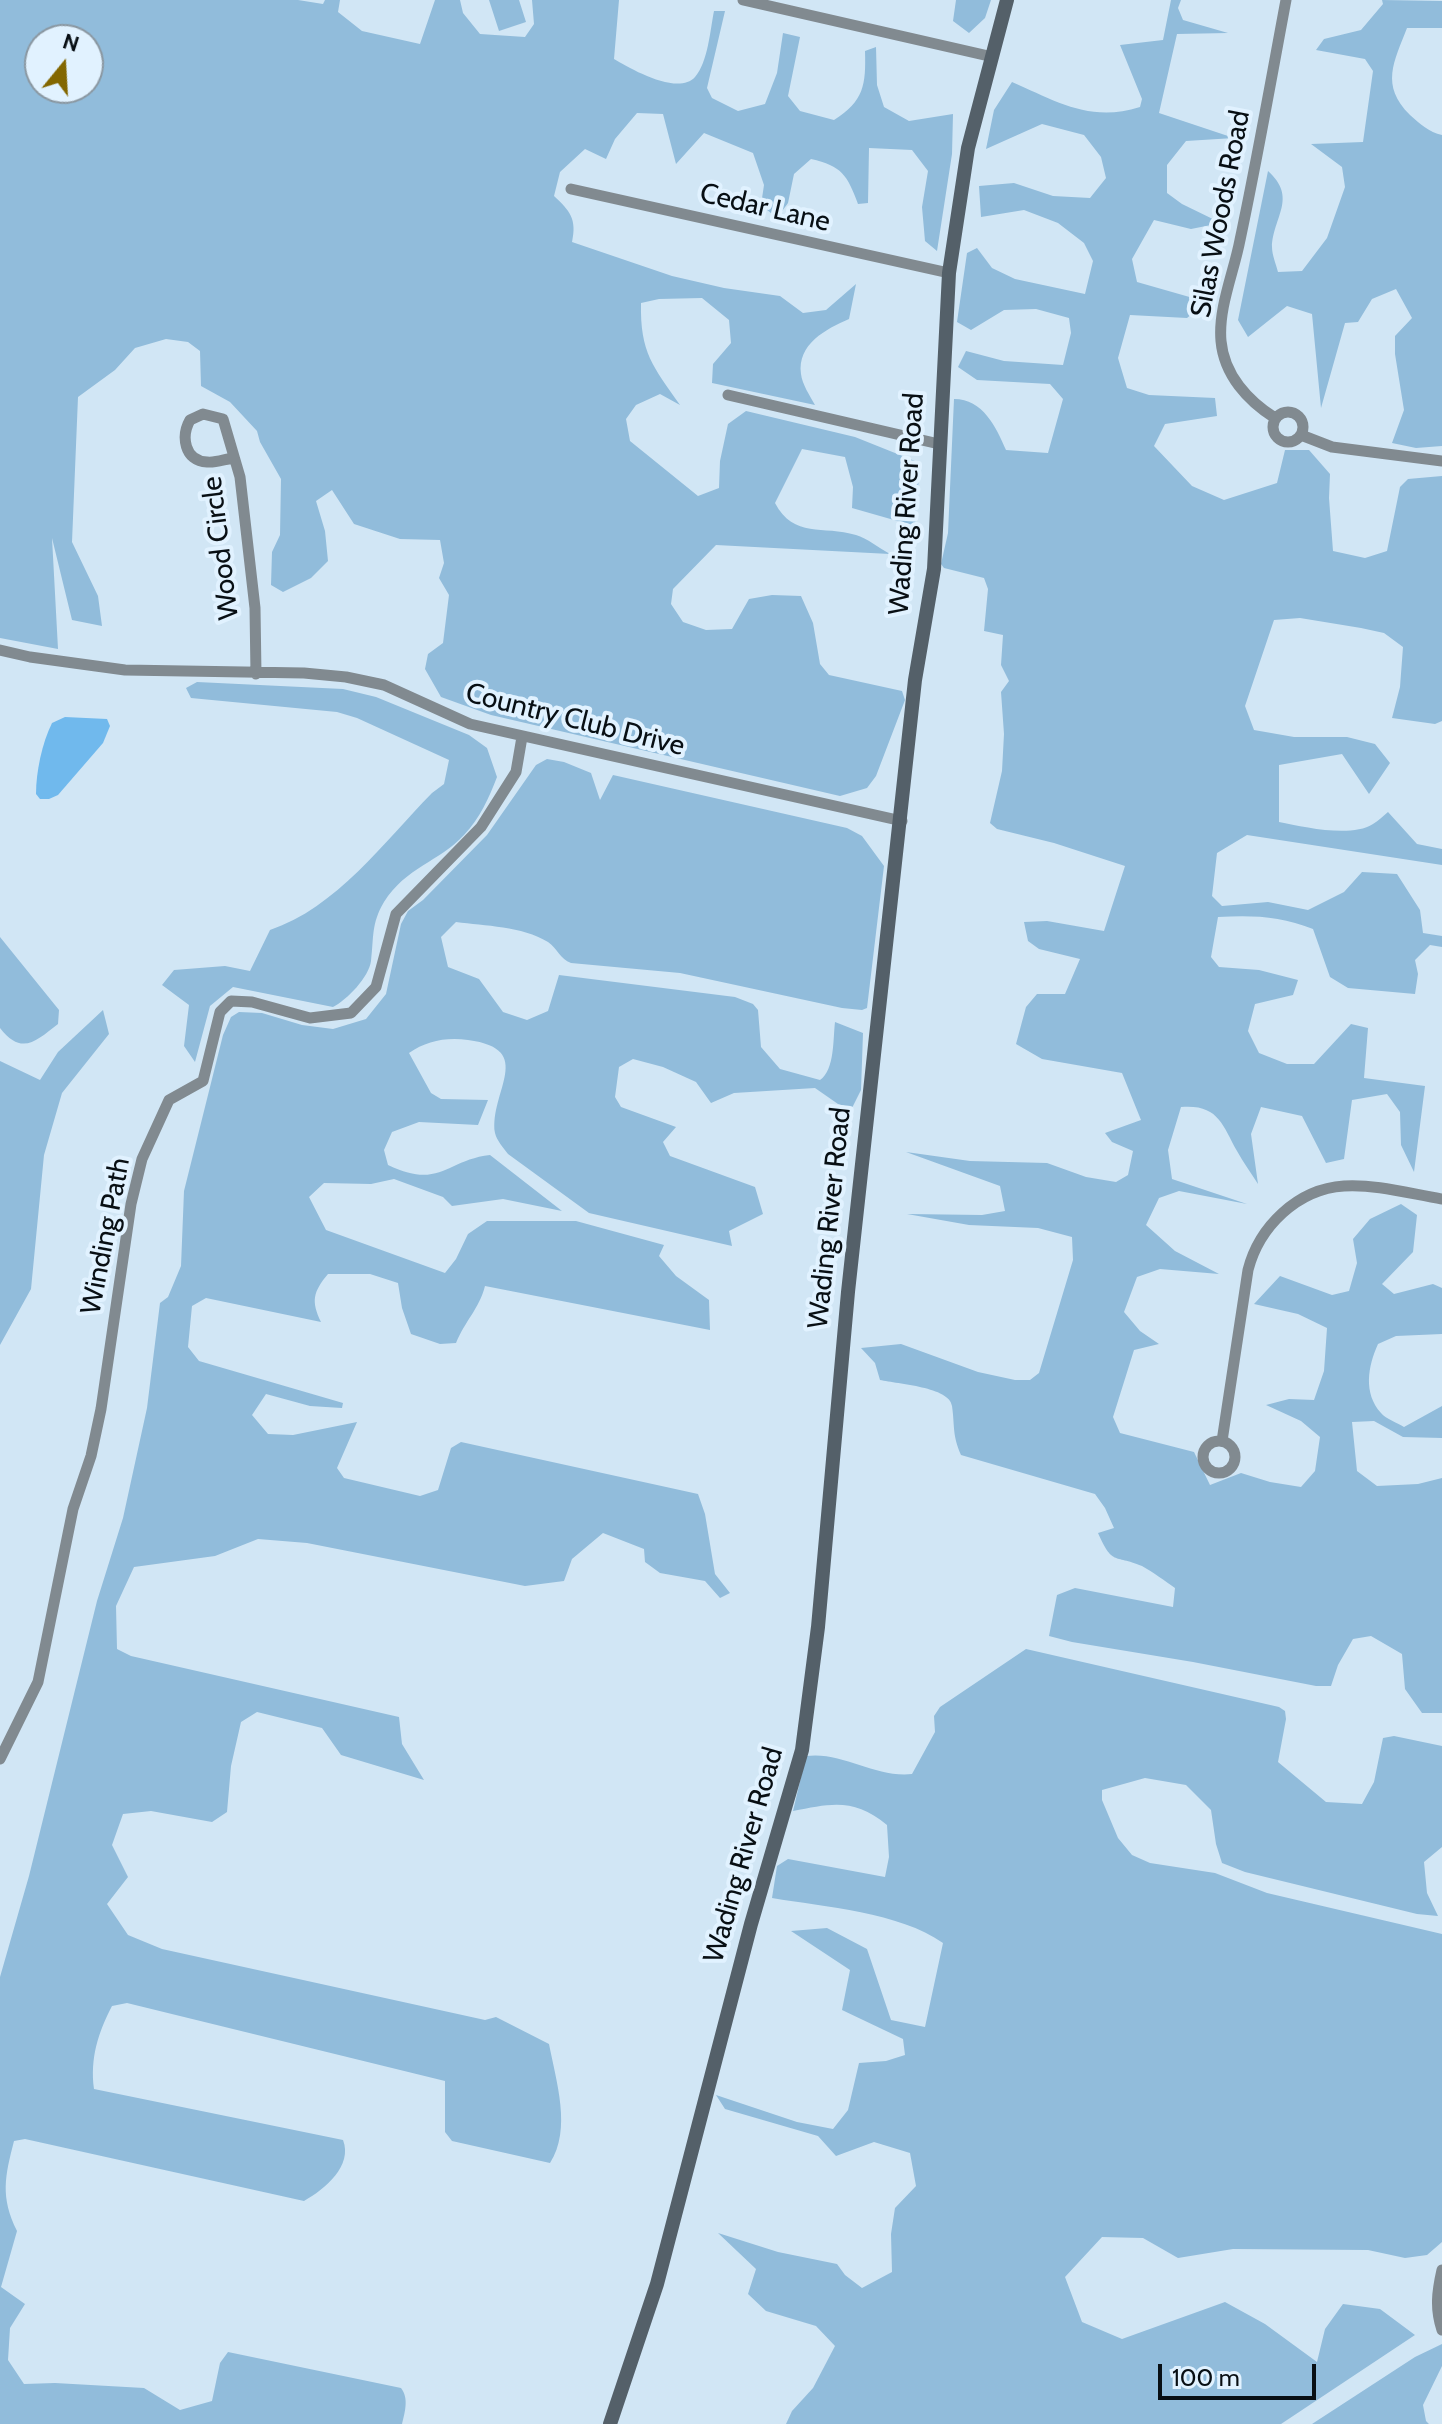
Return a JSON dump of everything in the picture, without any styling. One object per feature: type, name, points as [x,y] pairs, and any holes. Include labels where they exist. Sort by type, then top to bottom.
[{"type":"main road","name":"Wading River Road","points":[[610,2424],[657,2284],[744,1952],[802,1750],[818,1627],[849,1278],[902,821],[915,680],[934,569],[949,273],[968,148],[1007,0]]},
{"type":"street","points":[[743,0],[993,57]]},
{"type":"street","name":"Silas Woods Road","points":[[1275,418],[1238,386],[1223,353],[1221,339],[1222,320],[1262,135],[1286,0]]},
{"type":"street","name":"Cedar Lane","points":[[571,189],[949,273]]},
{"type":"street","points":[[728,395],[939,444]]},
{"type":"street","name":"Silas Woods Road","points":[[1288,412],[1298,415],[1303,424],[1301,435],[1290,442],[1280,440],[1273,433],[1275,418],[1288,412]]},
{"type":"street","name":"Wood Circle","points":[[234,458],[200,461],[185,445],[185,432],[190,420],[196,416],[214,415],[223,419],[240,477],[255,604],[256,674]]},
{"type":"street","name":"Silas Woods Road","points":[[1301,435],[1332,447],[1442,461]]},
{"type":"street","name":"Country Club Drive","points":[[0,650],[125,670],[304,673],[346,677],[384,685],[470,724],[902,821]]},
{"type":"street","name":"Winding Path","points":[[0,1759],[38,1682],[73,1509],[91,1456],[101,1409],[131,1204],[142,1159],[169,1100],[203,1081],[220,1012],[231,1001],[252,1002],[310,1018],[351,1013],[376,987],[396,914],[481,827],[516,772],[522,737]]},
{"type":"street","points":[[1222,1441],[1248,1270],[1255,1250],[1274,1220],[1308,1197],[1344,1186],[1442,1199]]},
{"type":"street","points":[[1442,2270],[1436,2298],[1442,2330]]},
{"type":"shaded area","points":[[0,0],[298,0],[323,4],[325,0],[340,0],[338,12],[362,31],[420,44],[435,0],[460,0],[463,13],[480,34],[525,37],[534,24],[532,0],[619,0],[614,59],[654,79],[678,84],[687,82],[699,71],[708,46],[714,11],[725,11],[707,88],[712,98],[738,111],[765,104],[777,73],[783,33],[800,37],[788,96],[800,111],[834,120],[844,113],[857,99],[864,83],[865,51],[876,47],[877,85],[884,107],[909,121],[953,114],[952,154],[937,251],[925,241],[922,207],[928,171],[912,150],[869,148],[868,203],[858,204],[842,173],[811,159],[794,174],[788,203],[777,218],[761,205],[764,185],[753,153],[704,133],[676,164],[663,114],[637,113],[615,139],[606,159],[585,149],[560,172],[554,196],[571,216],[574,227],[572,242],[672,276],[780,296],[803,313],[826,310],[856,284],[849,319],[815,339],[804,354],[802,378],[815,405],[712,383],[713,364],[731,343],[729,320],[702,298],[659,299],[641,303],[643,335],[650,358],[680,405],[660,394],[636,405],[626,419],[630,441],[698,496],[719,488],[720,461],[728,424],[746,411],[855,437],[920,463],[915,526],[852,508],[853,487],[845,457],[802,449],[775,503],[791,522],[800,526],[856,535],[890,554],[716,545],[673,589],[671,604],[683,622],[706,630],[732,629],[749,599],[772,595],[801,596],[813,623],[820,664],[829,675],[902,691],[905,700],[876,776],[867,788],[840,796],[491,715],[441,697],[425,669],[428,654],[443,643],[449,595],[439,578],[444,563],[440,540],[400,539],[354,524],[332,490],[316,501],[325,531],[328,561],[311,578],[283,592],[271,585],[272,552],[280,535],[281,479],[257,431],[230,402],[201,386],[200,351],[188,342],[166,339],[135,348],[115,370],[78,397],[72,542],[98,596],[102,626],[72,620],[52,538],[58,649],[0,638]]},
{"type":"shaded area","points":[[489,0],[519,0],[526,22],[499,31]]},
{"type":"shaded area","points":[[956,0],[991,0],[985,18],[969,33],[953,21]]},
{"type":"shaded area","points":[[1171,0],[1181,0],[1178,8],[1183,20],[1228,33],[1177,34],[1159,113],[1234,138],[1186,141],[1167,165],[1167,193],[1221,223],[1191,229],[1154,220],[1132,259],[1137,282],[1207,302],[1187,318],[1130,315],[1118,358],[1127,388],[1149,395],[1215,398],[1217,416],[1165,424],[1154,446],[1192,486],[1224,500],[1277,483],[1285,450],[1309,450],[1330,474],[1333,551],[1365,558],[1387,551],[1400,487],[1408,479],[1442,476],[1442,721],[1435,724],[1392,718],[1400,687],[1403,647],[1384,633],[1300,618],[1274,620],[1245,706],[1254,730],[1294,737],[1347,737],[1375,744],[1390,763],[1369,794],[1342,754],[1279,765],[1279,822],[1327,830],[1353,830],[1373,824],[1388,812],[1417,844],[1442,849],[1442,865],[1247,835],[1217,853],[1212,896],[1222,906],[1268,902],[1308,910],[1344,892],[1362,872],[1397,874],[1420,910],[1423,933],[1442,936],[1442,947],[1430,945],[1415,960],[1418,974],[1415,994],[1348,988],[1330,977],[1313,929],[1266,917],[1218,917],[1211,957],[1219,967],[1259,970],[1298,980],[1293,995],[1255,1004],[1248,1031],[1259,1053],[1287,1064],[1314,1064],[1351,1024],[1368,1028],[1364,1078],[1425,1086],[1414,1172],[1401,1145],[1400,1112],[1387,1094],[1352,1100],[1344,1159],[1326,1163],[1302,1116],[1261,1107],[1251,1134],[1258,1184],[1222,1124],[1211,1112],[1181,1107],[1168,1150],[1172,1179],[1247,1204],[1179,1191],[1159,1198],[1146,1225],[1175,1251],[1219,1274],[1160,1269],[1137,1277],[1124,1312],[1140,1331],[1159,1344],[1134,1350],[1113,1417],[1120,1433],[1194,1452],[1210,1485],[1241,1473],[1301,1487],[1315,1471],[1320,1437],[1301,1421],[1266,1405],[1289,1399],[1314,1400],[1324,1371],[1327,1328],[1298,1314],[1254,1304],[1280,1276],[1332,1295],[1349,1291],[1357,1263],[1353,1239],[1370,1219],[1401,1204],[1417,1215],[1413,1252],[1382,1284],[1394,1294],[1433,1284],[1442,1288],[1442,1334],[1396,1336],[1378,1344],[1370,1370],[1370,1388],[1381,1413],[1404,1427],[1442,1406],[1442,1438],[1403,1437],[1374,1421],[1352,1422],[1357,1471],[1377,1486],[1418,1484],[1442,1478],[1442,1713],[1422,1713],[1405,1689],[1402,1654],[1371,1636],[1353,1639],[1338,1665],[1331,1686],[1316,1686],[1049,1636],[1057,1595],[1075,1588],[1173,1607],[1175,1588],[1142,1566],[1111,1555],[1098,1533],[1114,1528],[1095,1494],[961,1455],[949,1400],[933,1390],[880,1380],[875,1363],[861,1348],[901,1344],[978,1372],[1015,1380],[1030,1380],[1039,1373],[1073,1260],[1072,1237],[1038,1228],[969,1225],[907,1214],[982,1215],[1005,1211],[1000,1186],[906,1152],[970,1161],[1047,1163],[1086,1177],[1116,1182],[1128,1175],[1133,1151],[1112,1142],[1105,1133],[1141,1120],[1122,1073],[1042,1059],[1016,1044],[1026,1007],[1037,994],[1065,994],[1080,959],[1039,949],[1028,941],[1024,922],[1047,921],[1104,931],[1125,866],[997,829],[990,823],[1002,771],[1004,734],[1001,692],[1009,681],[1001,665],[1003,635],[984,631],[988,589],[984,578],[944,568],[941,564],[948,533],[954,399],[964,400],[981,409],[993,424],[1006,450],[1048,453],[1063,399],[1050,384],[977,380],[958,367],[966,351],[1004,361],[1063,365],[1071,333],[1069,318],[1036,309],[1004,310],[971,330],[957,322],[967,253],[977,248],[992,268],[1015,279],[1085,294],[1093,261],[1084,243],[1058,223],[1024,210],[981,217],[979,186],[1014,183],[1053,196],[1090,198],[1106,178],[1101,157],[1084,135],[1042,124],[986,149],[994,110],[1012,82],[1074,108],[1089,111],[1105,113],[1140,107],[1142,99],[1120,45],[1163,40]]},
{"type":"shaded area","points":[[1382,0],[1442,1],[1442,28],[1407,28],[1394,63],[1392,83],[1395,94],[1410,115],[1442,135],[1442,446],[1416,448],[1392,443],[1404,410],[1395,336],[1412,318],[1396,289],[1372,299],[1358,322],[1345,323],[1321,408],[1312,314],[1287,306],[1248,337],[1238,320],[1268,171],[1277,181],[1283,199],[1272,247],[1278,272],[1302,271],[1327,238],[1345,187],[1342,167],[1311,144],[1363,142],[1373,71],[1365,59],[1316,50],[1324,39],[1361,30],[1383,4]]},
{"type":"shaded area","points":[[197,682],[343,689],[376,697],[469,735],[487,748],[497,777],[484,808],[464,835],[402,881],[384,902],[375,924],[369,967],[351,994],[333,1007],[233,987],[210,1006],[195,1062],[184,1046],[189,1005],[162,985],[174,970],[225,966],[250,971],[270,930],[316,906],[358,872],[444,784],[449,760],[337,712],[191,698],[186,688]]},
{"type":"shaded area","points":[[65,717],[107,719],[110,726],[103,743],[58,795],[40,799],[36,794],[36,785],[45,739],[52,723]]},
{"type":"shaded area","points":[[547,759],[591,773],[600,800],[613,775],[847,828],[862,836],[884,866],[867,1008],[842,1008],[680,973],[571,963],[548,942],[527,933],[456,922],[441,937],[448,967],[479,979],[503,1012],[527,1020],[548,1011],[559,975],[735,997],[753,1004],[758,1010],[761,1047],[780,1069],[820,1080],[831,1061],[835,1022],[863,1033],[861,1090],[852,1108],[838,1104],[815,1088],[734,1093],[711,1103],[696,1082],[663,1067],[633,1059],[619,1067],[615,1097],[621,1107],[676,1127],[663,1142],[670,1156],[755,1187],[763,1214],[729,1231],[732,1246],[589,1213],[508,1154],[497,1139],[495,1118],[505,1074],[505,1063],[500,1053],[489,1045],[468,1040],[429,1043],[409,1053],[431,1093],[441,1099],[488,1100],[478,1125],[419,1122],[392,1132],[384,1150],[388,1165],[420,1175],[432,1174],[490,1155],[562,1211],[503,1199],[452,1206],[443,1197],[394,1179],[371,1184],[324,1183],[309,1197],[326,1230],[445,1273],[468,1234],[487,1221],[576,1221],[664,1245],[659,1256],[676,1276],[709,1300],[710,1330],[485,1286],[456,1343],[440,1344],[411,1334],[398,1283],[370,1274],[328,1274],[315,1297],[321,1322],[206,1298],[192,1306],[188,1347],[199,1361],[343,1403],[342,1408],[310,1406],[266,1394],[252,1415],[268,1434],[293,1435],[357,1422],[337,1468],[344,1478],[420,1496],[438,1490],[451,1448],[461,1442],[698,1494],[705,1514],[715,1574],[730,1593],[720,1598],[705,1581],[660,1573],[645,1562],[644,1549],[603,1533],[572,1559],[564,1581],[525,1586],[307,1543],[258,1539],[215,1556],[134,1567],[116,1606],[117,1649],[131,1656],[399,1717],[402,1744],[424,1780],[341,1755],[322,1728],[257,1712],[241,1722],[231,1766],[227,1812],[212,1822],[151,1811],[123,1814],[112,1845],[128,1877],[107,1904],[128,1935],[162,1949],[485,2020],[496,2017],[549,2044],[560,2105],[557,2150],[550,2163],[452,2141],[445,2132],[445,2081],[127,2003],[112,2006],[96,2046],[94,2089],[343,2140],[344,2159],[335,2176],[304,2201],[25,2139],[14,2141],[8,2165],[6,2197],[17,2231],[1,2287],[25,2304],[10,2328],[8,2360],[24,2384],[144,2388],[180,2410],[212,2401],[220,2363],[228,2352],[401,2388],[406,2401],[402,2424],[0,2424],[0,1977],[29,1876],[97,1601],[123,1518],[147,1408],[160,1303],[168,1297],[181,1266],[184,1191],[223,1035],[231,1017],[239,1012],[262,1013],[302,1025],[333,1029],[366,1019],[386,994],[401,924],[408,911],[423,900],[487,835],[536,765]]},
{"type":"shaded area","points":[[0,937],[59,1010],[58,1024],[29,1043],[15,1042],[0,1028]]},
{"type":"shaded area","points":[[103,1010],[109,1034],[62,1093],[44,1155],[31,1289],[0,1345],[0,1061],[40,1080],[58,1052]]},
{"type":"shaded area","points":[[1026,1649],[1279,1707],[1285,1711],[1286,1719],[1278,1762],[1326,1802],[1362,1804],[1374,1782],[1383,1738],[1394,1736],[1442,1746],[1442,1847],[1424,1862],[1427,1893],[1438,1916],[1417,1914],[1245,1872],[1222,1863],[1211,1810],[1186,1785],[1145,1778],[1102,1790],[1102,1800],[1118,1838],[1132,1855],[1150,1863],[1215,1873],[1267,1893],[1442,1934],[1442,2242],[1427,2255],[1405,2258],[1368,2250],[1233,2249],[1178,2258],[1143,2238],[1102,2237],[1065,2277],[1082,2322],[1122,2339],[1225,2302],[1265,2324],[1317,2362],[1325,2329],[1343,2304],[1380,2309],[1415,2335],[1281,2424],[786,2424],[792,2411],[813,2388],[835,2346],[816,2326],[766,2311],[748,2294],[756,2269],[718,2233],[778,2252],[837,2264],[862,2288],[892,2272],[891,2234],[895,2208],[916,2186],[910,2153],[874,2142],[836,2156],[818,2136],[725,2109],[716,2095],[797,2122],[833,2129],[848,2110],[859,2063],[886,2061],[905,2055],[903,2039],[842,2010],[850,1970],[791,1931],[827,1928],[867,1949],[891,2020],[925,2027],[943,1943],[905,1924],[884,1918],[772,1898],[777,1866],[788,1859],[885,1877],[889,1857],[887,1825],[875,1816],[843,1805],[793,1811],[806,1756],[833,1757],[885,1772],[912,1774],[935,1732],[934,1716],[940,1707]]},
{"type":"shaded area","points":[[1442,2344],[1442,2366],[1423,2405],[1429,2424],[1312,2424],[1415,2357]]}]
